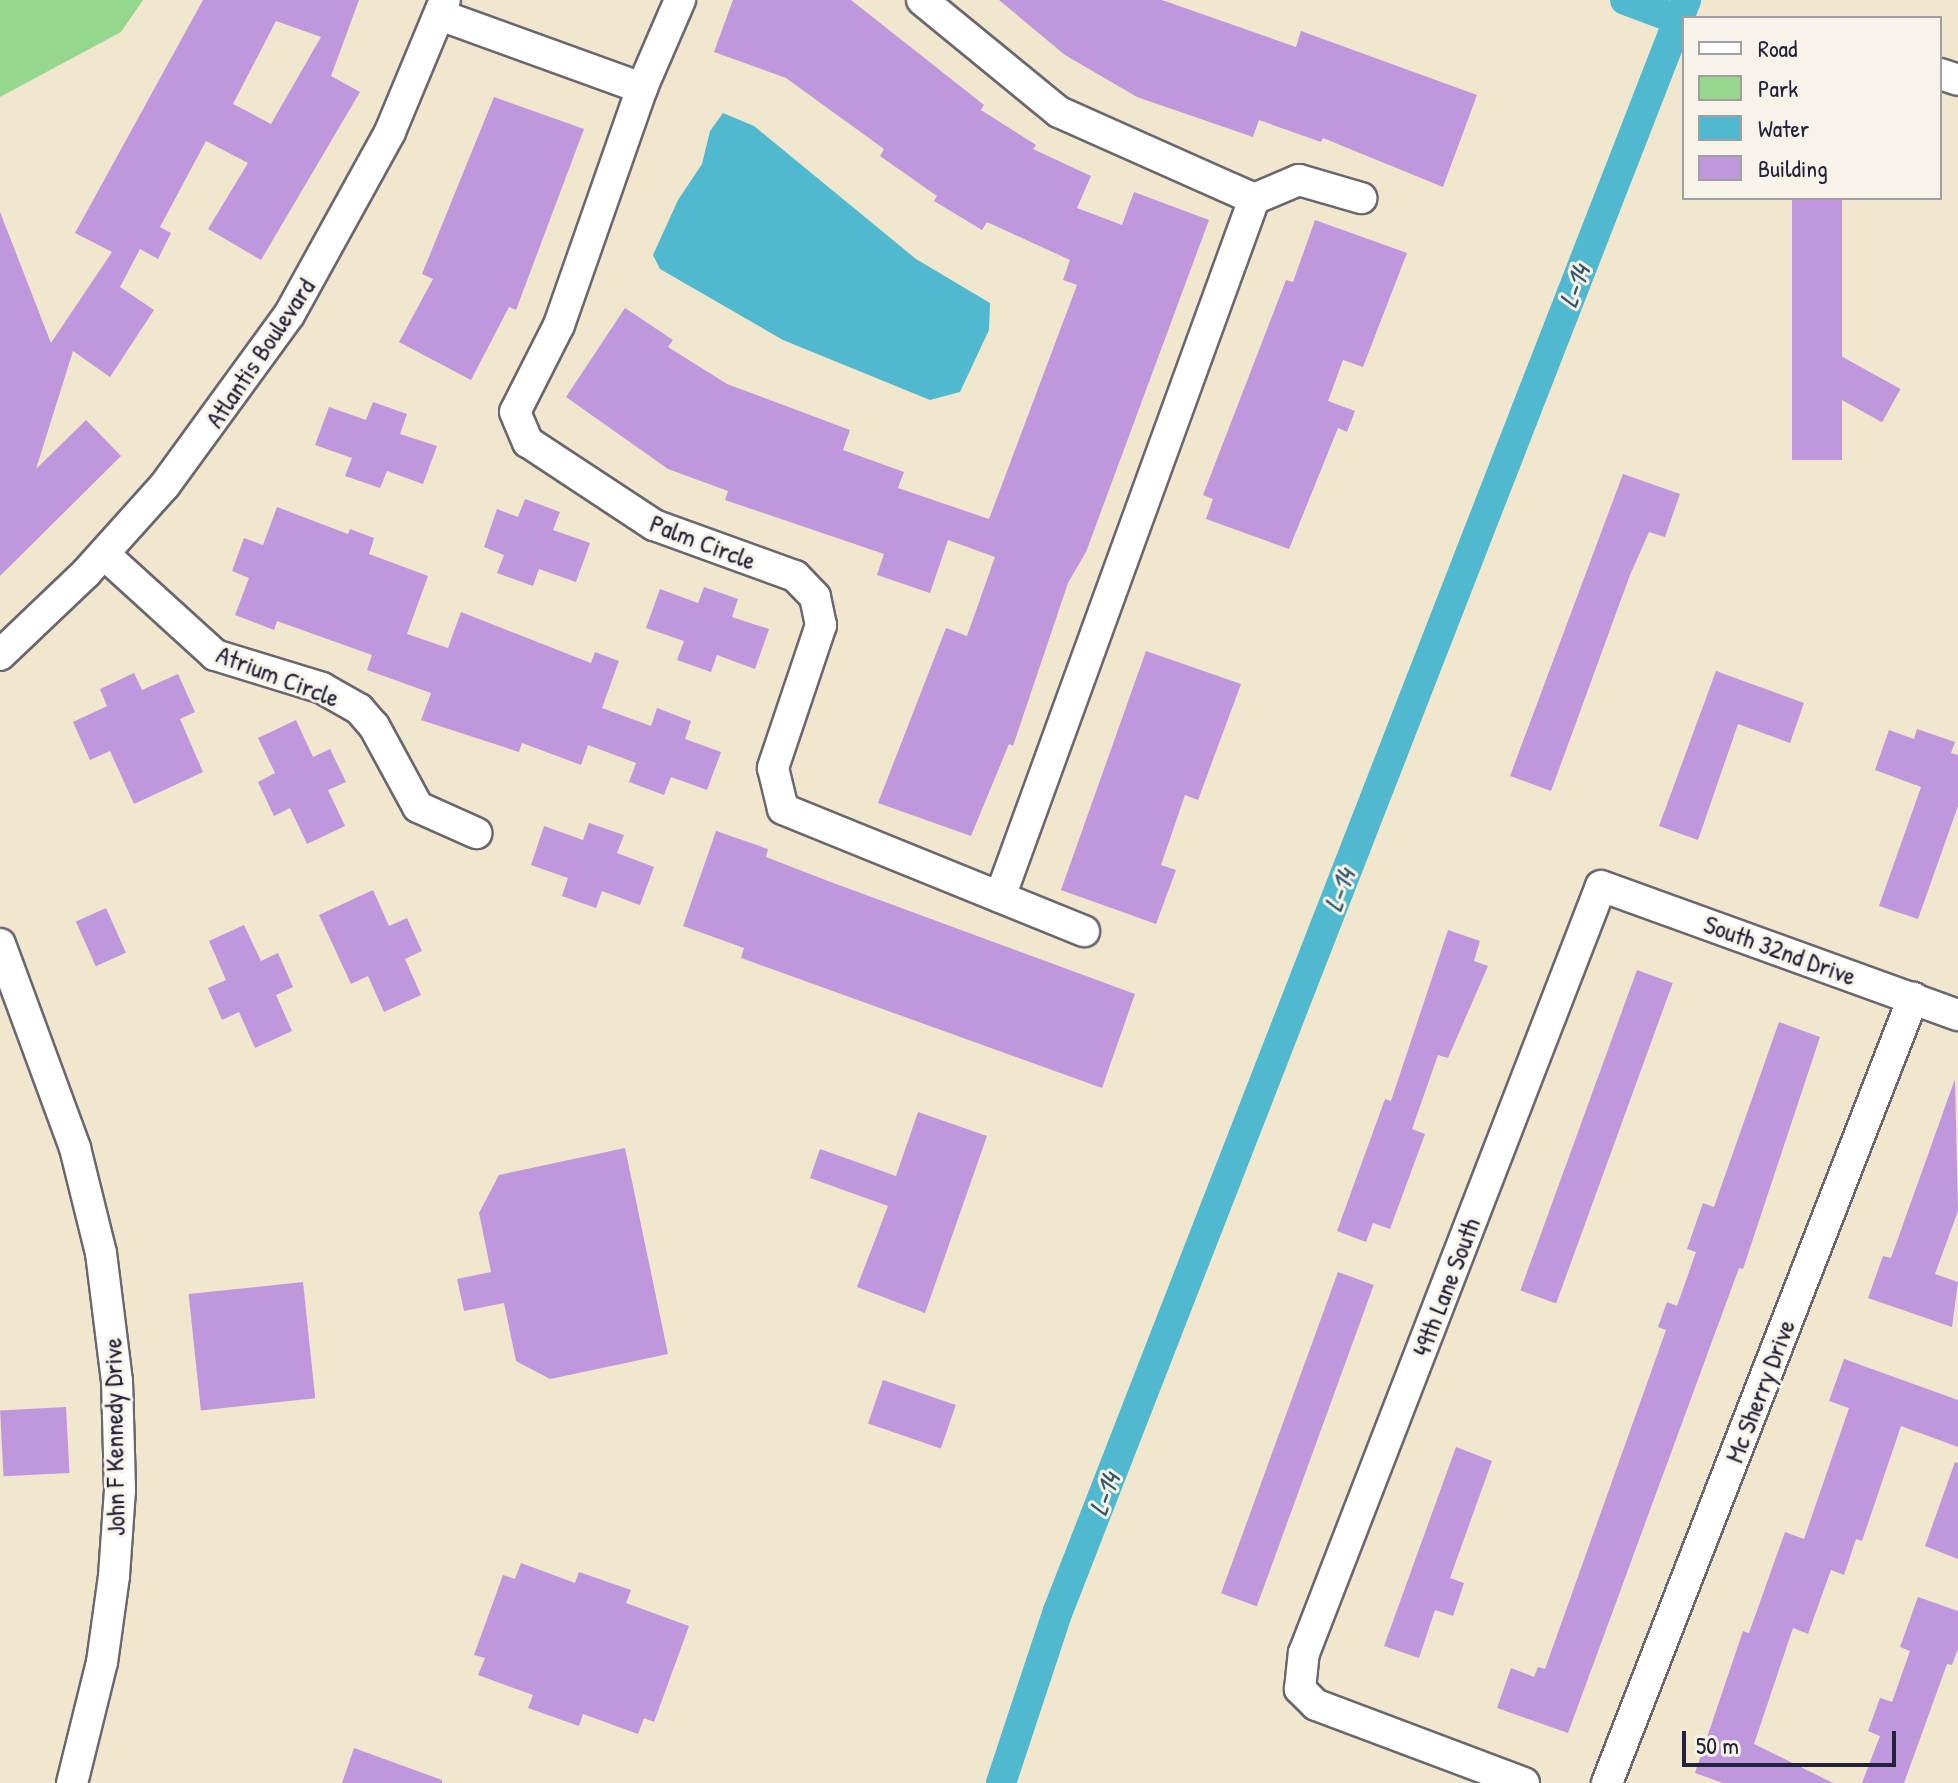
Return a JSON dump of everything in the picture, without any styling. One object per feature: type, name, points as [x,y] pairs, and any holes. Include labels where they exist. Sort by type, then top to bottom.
[{"type":"street","name":"Palm Circle","points":[[680,0],[642,88],[559,325],[515,412],[528,442],[654,525],[795,576],[815,597],[821,625],[773,768],[783,809],[1084,931]]},
{"type":"street","points":[[922,0],[1059,112],[1254,199],[1299,180],[1361,198]]},
{"type":"street","points":[[443,7],[642,88]]},
{"type":"street","name":"Atlantis Boulevard","points":[[0,655],[104,554],[230,402],[289,315],[390,132],[443,7]]},
{"type":"street","points":[[1000,897],[1254,199]]},
{"type":"street","name":"Atrium Circle","points":[[104,554],[215,655],[322,688],[359,709],[374,726],[418,807],[476,833]]},
{"type":"street","name":"South 32nd Drive","points":[[1601,886],[1958,1015]]},
{"type":"street","name":"49th Lane South","points":[[1524,1783],[1316,1705],[1300,1689],[1304,1653],[1601,886]]},
{"type":"street","name":"John F Kennedy Drive","points":[[1,954],[75,1148],[101,1253],[116,1367],[120,1490],[114,1576],[102,1662],[72,1783]]},
{"type":"street","name":"Mc Sherry Drive","points":[[1607,1783],[1913,998]]},
{"type":"green space","points":[[0,0],[143,0],[121,32],[0,97]]},
{"type":"water","points":[[723,113],[754,126],[916,259],[990,303],[989,330],[960,392],[930,400],[783,340],[660,269],[653,255],[678,200],[702,164],[710,131]]},
{"type":"building","points":[[203,0],[359,0],[331,76],[360,92],[261,260],[208,229],[248,163],[206,141],[160,227],[171,233],[158,259],[140,249],[120,287],[154,310],[110,377],[73,351],[36,469],[86,420],[121,456],[0,576],[0,212],[51,343],[112,252],[75,233]],"holes":[[[276,21],[321,37],[271,124],[233,104]]]},
{"type":"building","points":[[733,0],[851,0],[984,105],[981,110],[1036,145],[1033,149],[1091,176],[1077,208],[1122,225],[1134,192],[1209,220],[1086,552],[1068,583],[1013,746],[1009,744],[971,836],[878,803],[946,628],[967,636],[995,557],[948,540],[930,593],[877,575],[884,554],[725,500],[728,491],[668,469],[566,397],[625,308],[673,340],[668,347],[727,384],[850,430],[843,450],[904,472],[898,488],[989,519],[1077,285],[1063,280],[1070,260],[987,222],[982,230],[934,201],[937,196],[880,156],[884,149],[786,78],[714,52]]},
{"type":"building","points":[[999,0],[1162,0],[1296,47],[1301,31],[1477,95],[1443,187],[1323,138],[1321,142],[1259,120],[1253,137],[1137,97],[1065,55]]},
{"type":"building","points":[[494,97],[584,129],[516,310],[509,307],[471,380],[399,342],[433,279],[422,274]]},
{"type":"building","points":[[1792,200],[1842,200],[1842,460],[1792,460]]},
{"type":"building","points":[[1315,220],[1407,253],[1363,367],[1343,360],[1328,401],[1355,411],[1347,432],[1338,428],[1289,549],[1206,519],[1213,499],[1203,495],[1286,280],[1293,282]]},
{"type":"building","points":[[1841,356],[1900,389],[1882,422],[1823,389]]},
{"type":"building","points":[[373,402],[407,414],[400,434],[437,446],[423,484],[387,471],[380,488],[345,476],[352,458],[315,445],[329,407],[366,420]]},
{"type":"building","points":[[1623,474],[1680,494],[1665,537],[1649,532],[1630,575],[1551,791],[1510,776]]},
{"type":"building","points":[[525,499],[560,512],[553,530],[590,543],[576,582],[539,569],[533,586],[497,573],[504,555],[484,547],[497,509],[518,517]]},
{"type":"building","points":[[277,507],[348,534],[350,529],[374,538],[369,554],[428,576],[407,634],[448,648],[461,612],[591,663],[595,652],[619,661],[602,708],[651,726],[657,708],[691,721],[685,739],[721,752],[707,790],[671,777],[664,795],[629,782],[636,763],[588,745],[581,765],[522,743],[519,752],[421,720],[431,693],[367,670],[372,655],[277,621],[274,630],[235,615],[249,578],[232,571],[244,538],[263,545]]},
{"type":"building","points":[[704,587],[738,599],[732,617],[769,629],[755,669],[717,655],[711,672],[677,660],[684,641],[646,628],[660,589],[698,603]]},
{"type":"building","points":[[1146,651],[1241,684],[1198,800],[1185,795],[1161,865],[1176,870],[1156,924],[1061,890]]},
{"type":"building","points":[[1716,671],[1804,703],[1790,743],[1738,724],[1698,840],[1659,826]]},
{"type":"building","points":[[134,673],[142,690],[178,674],[195,712],[180,719],[203,772],[134,804],[110,751],[90,760],[73,722],[107,706],[100,689]]},
{"type":"building","points":[[296,720],[313,757],[330,749],[346,782],[328,790],[345,826],[307,844],[290,808],[274,816],[258,782],[275,773],[258,738]]},
{"type":"building","points":[[1917,729],[1955,742],[1951,753],[1958,755],[1958,806],[1918,919],[1879,906],[1921,787],[1875,770],[1889,730],[1914,739]]},
{"type":"building","points":[[589,823],[624,835],[617,853],[654,867],[640,905],[602,891],[596,908],[562,896],[568,878],[531,865],[544,826],[583,840]]},
{"type":"building","points":[[716,831],[768,849],[766,857],[1135,994],[1102,1088],[741,958],[744,948],[683,926]]},
{"type":"building","points":[[373,890],[389,926],[407,918],[422,951],[405,959],[421,995],[384,1012],[368,976],[351,984],[319,915]]},
{"type":"building","points":[[106,908],[126,953],[96,966],[76,921]]},
{"type":"building","points":[[244,925],[261,961],[278,953],[293,987],[276,995],[292,1031],[255,1048],[239,1012],[222,1020],[208,988],[226,980],[209,941]]},
{"type":"building","points":[[1448,930],[1480,941],[1474,961],[1488,966],[1448,1058],[1438,1055],[1412,1129],[1425,1134],[1390,1229],[1373,1223],[1366,1242],[1337,1231],[1385,1099],[1391,1101]]},
{"type":"building","points":[[1637,970],[1673,983],[1556,1303],[1520,1290]]},
{"type":"building","points":[[1779,1022],[1820,1037],[1743,1269],[1739,1268],[1568,1733],[1497,1708],[1511,1668],[1534,1677],[1538,1667],[1545,1669],[1666,1330],[1658,1327],[1667,1302],[1677,1306],[1696,1252],[1687,1249],[1703,1203],[1714,1207]]},
{"type":"building","points":[[1955,1079],[1958,1211],[1935,1274],[1958,1282],[1952,1327],[1868,1298],[1883,1256],[1891,1258]]},
{"type":"building","points":[[918,1112],[987,1136],[925,1313],[857,1287],[888,1206],[810,1178],[820,1149],[896,1176]]},
{"type":"building","points":[[625,1148],[668,1354],[550,1379],[516,1361],[504,1303],[464,1311],[457,1279],[491,1272],[479,1213],[499,1175]]},
{"type":"building","points":[[1338,1272],[1374,1285],[1257,1606],[1221,1593]]},
{"type":"building","points":[[303,1282],[315,1398],[201,1410],[189,1294]]},
{"type":"building","points":[[1844,1359],[1958,1400],[1958,1447],[1901,1426],[1862,1541],[1856,1539],[1844,1575],[1831,1570],[1808,1634],[1793,1628],[1754,1744],[1833,1783],[1723,1783],[1695,1773],[1743,1631],[1749,1633],[1785,1532],[1804,1539],[1849,1408],[1829,1401]]},
{"type":"building","points":[[883,1380],[956,1405],[941,1449],[868,1423]]},
{"type":"building","points":[[66,1407],[69,1473],[4,1476],[0,1410]]},
{"type":"building","points":[[1456,1447],[1492,1461],[1450,1578],[1464,1583],[1453,1616],[1435,1610],[1419,1658],[1384,1646]]},
{"type":"building","points":[[1955,1462],[1958,1463],[1958,1559],[1925,1546]]},
{"type":"building","points":[[521,1563],[575,1583],[579,1572],[631,1590],[626,1603],[689,1626],[654,1722],[644,1718],[638,1734],[583,1714],[579,1726],[528,1708],[533,1695],[478,1675],[485,1658],[474,1655],[503,1575],[515,1579]]},
{"type":"building","points":[[1918,1597],[1958,1611],[1958,1649],[1952,1665],[1947,1664],[1904,1783],[1862,1783],[1880,1736],[1868,1731],[1880,1698],[1892,1702],[1910,1651],[1900,1647]]},
{"type":"building","points":[[354,1748],[442,1780],[442,1783],[342,1783]]},
{"type":"waterway","points":[[1625,0],[1679,20]]},
{"type":"waterway","name":"L-14","points":[[1001,1783],[1058,1611],[1686,0]]}]
